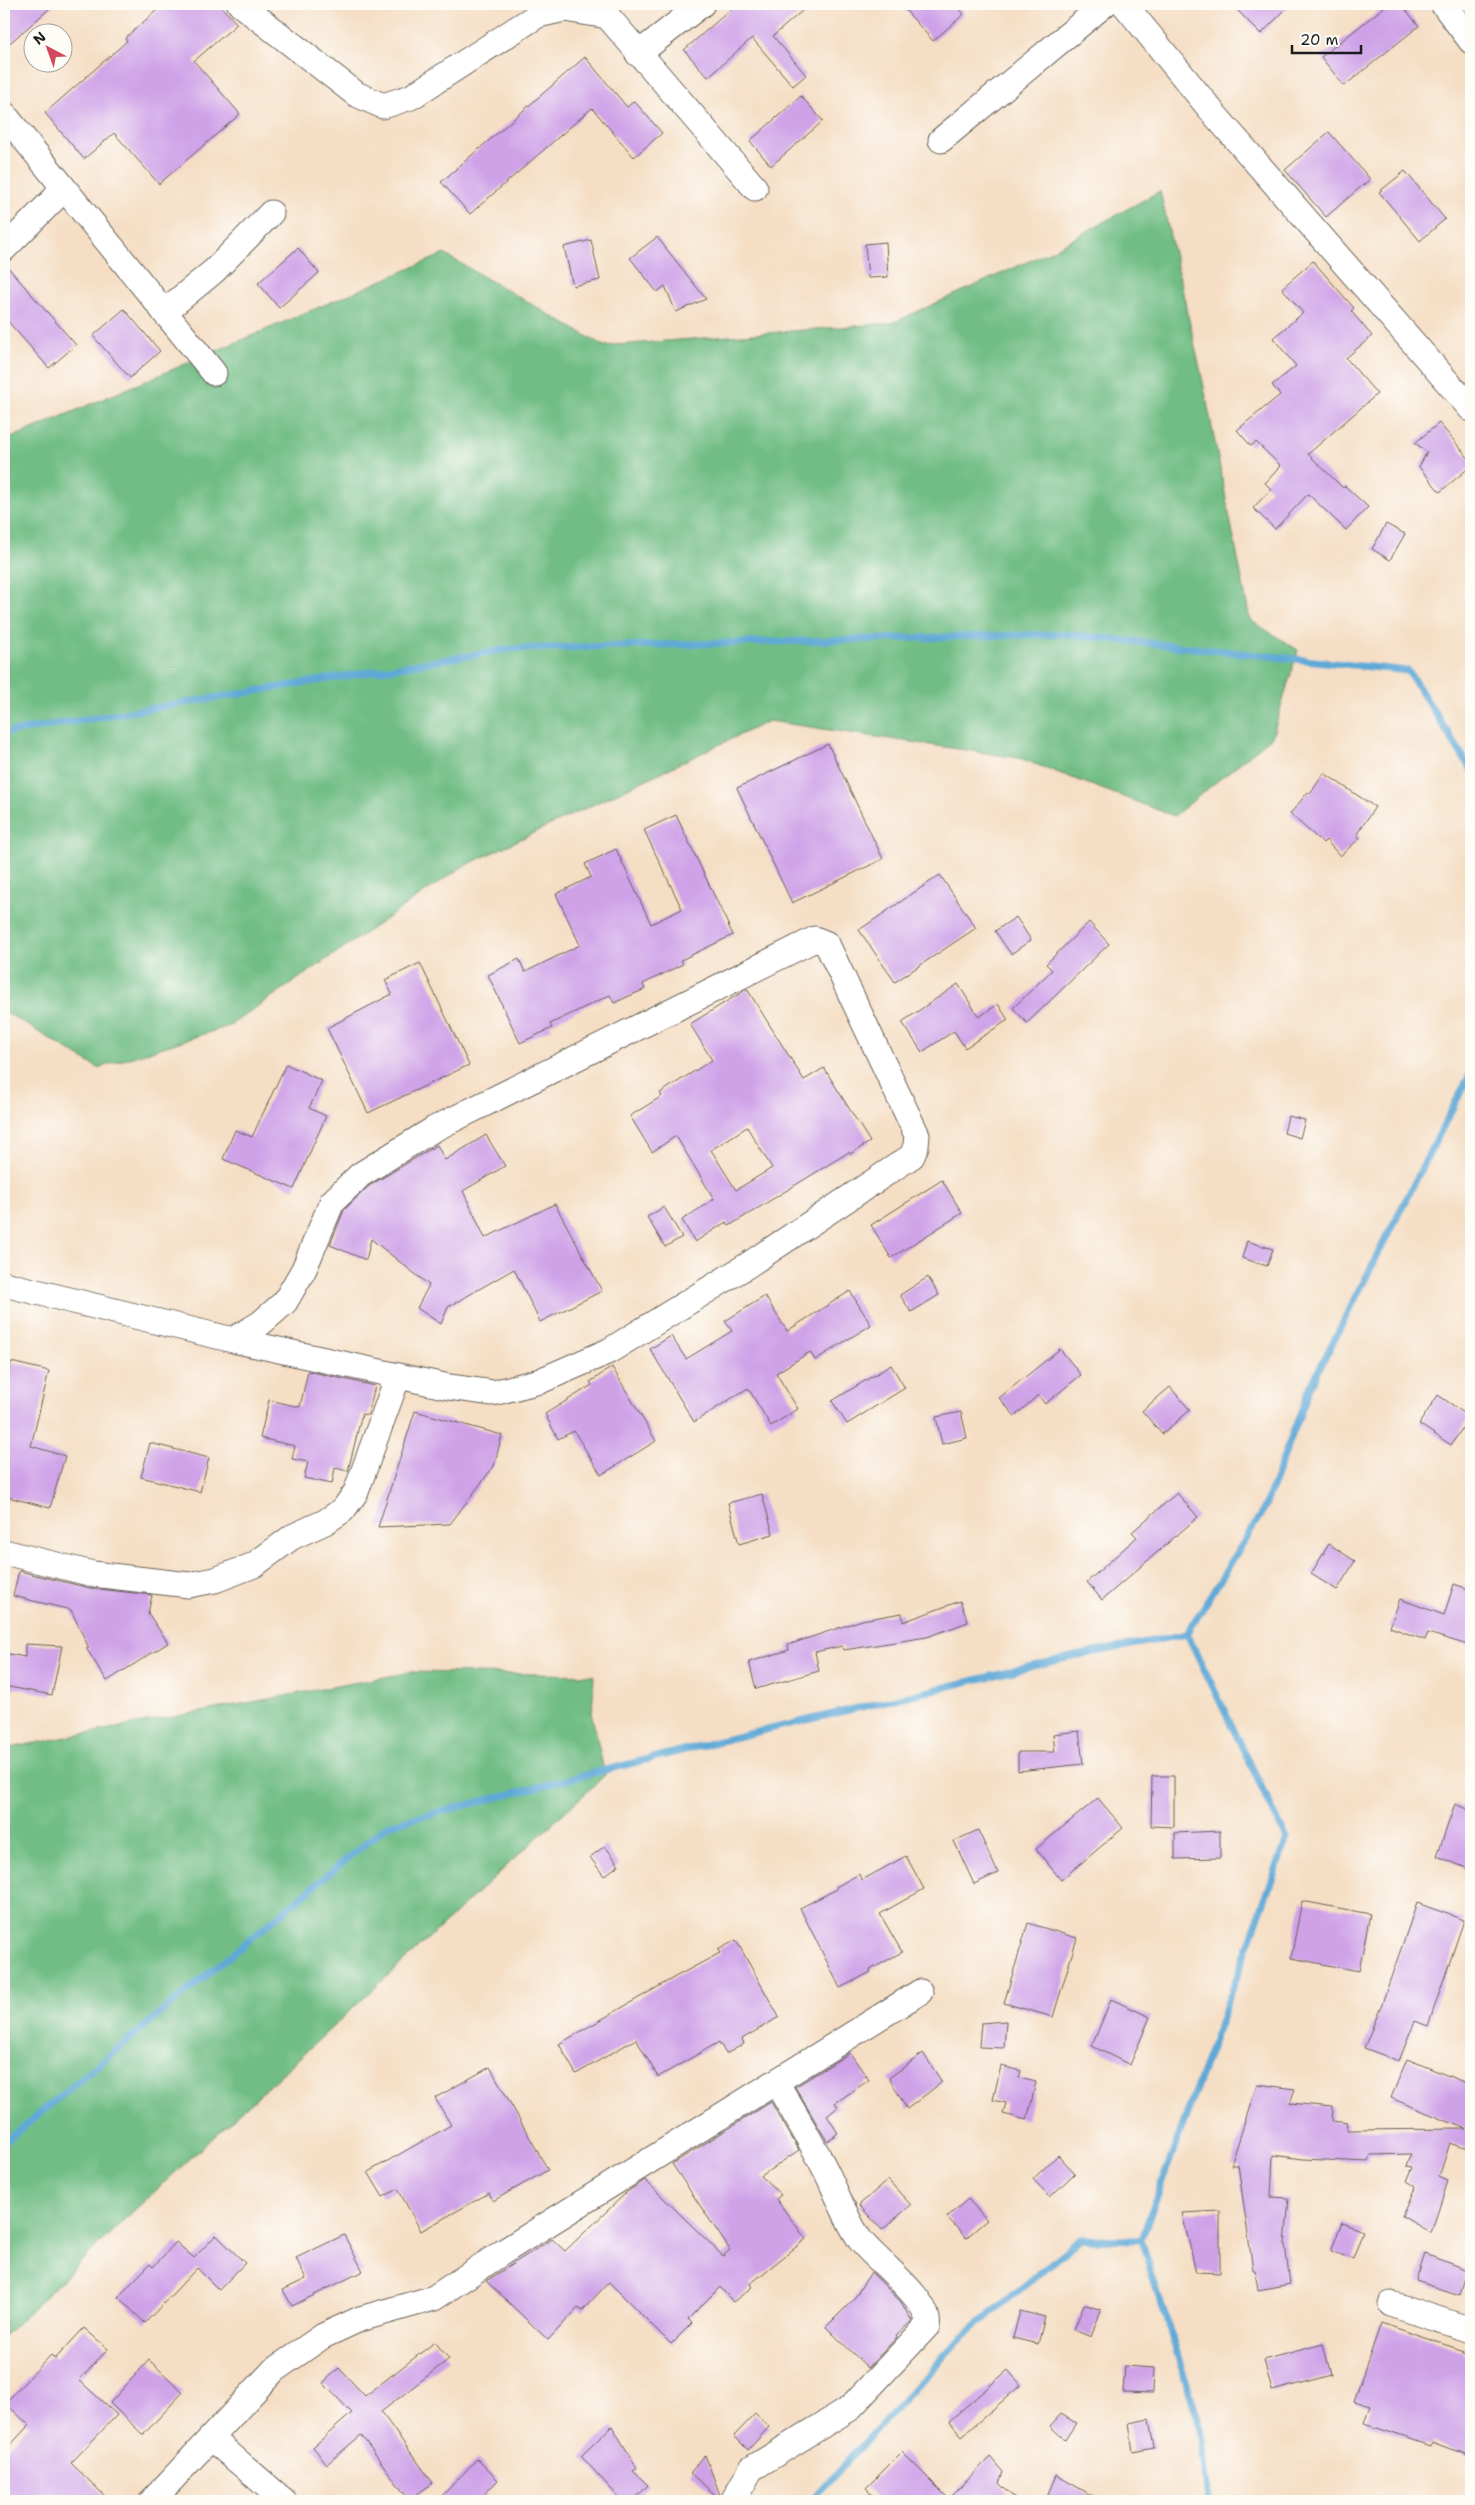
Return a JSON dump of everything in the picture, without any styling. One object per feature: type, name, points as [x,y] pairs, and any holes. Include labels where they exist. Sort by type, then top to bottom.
[{"type":"street","points":[[240,4],[356,94],[383,106],[411,97],[538,15],[564,9],[602,10],[755,188]]},
{"type":"street","points":[[638,54],[702,4]]},
{"type":"street","points":[[941,140],[1105,4]]},
{"type":"street","points":[[1124,4],[1215,115],[1471,409]]},
{"type":"street","points":[[1443,4],[1471,40]]},
{"type":"street","points":[[4,114],[214,373]]},
{"type":"street","points":[[4,249],[54,199],[62,186]]},
{"type":"street","points":[[164,312],[214,271],[271,213]]},
{"type":"street","points":[[4,1284],[233,1340],[449,1388],[494,1393],[540,1381],[608,1351],[748,1265],[912,1156],[916,1146],[917,1135],[827,944],[815,939],[434,1129],[360,1175],[332,1202],[304,1269],[285,1302],[260,1323],[233,1340]]},
{"type":"street","points":[[4,1552],[93,1574],[189,1585],[215,1580],[254,1565],[292,1537],[324,1522],[343,1510],[356,1492],[398,1376]]},
{"type":"street","points":[[152,2501],[274,2370],[323,2336],[360,2319],[434,2298],[503,2252],[920,1992]]},
{"type":"street","points":[[733,2501],[740,2484],[751,2470],[849,2409],[927,2326],[928,2320],[926,2312],[912,2293],[860,2240],[824,2167],[776,2082]]},
{"type":"street","points":[[1391,2304],[1471,2330]]},
{"type":"street","points":[[211,2438],[284,2501]]},
{"type":"green space","points":[[1160,191],[1203,382],[1250,620],[1298,650],[1272,737],[1174,816],[1019,758],[769,721],[462,867],[229,1026],[98,1068],[4,1011],[4,441],[444,254],[604,346],[892,323],[1049,252]]},
{"type":"green space","points":[[411,1672],[594,1675],[592,1716],[605,1775],[126,2218],[4,2336],[4,1749]]},
{"type":"building","points":[[4,4],[55,4],[34,22],[22,22],[22,32],[4,48]]},
{"type":"building","points":[[164,4],[219,4],[237,24],[194,61],[240,114],[159,184],[114,133],[84,159],[45,113],[127,41],[125,38]]},
{"type":"building","points":[[737,4],[810,4],[773,36],[806,75],[793,86],[752,38],[708,77],[684,50]]},
{"type":"building","points":[[900,4],[955,4],[964,14],[933,41]]},
{"type":"building","points":[[1231,4],[1291,4],[1261,34]]},
{"type":"building","points":[[1388,4],[1401,4],[1419,26],[1344,86],[1321,57]]},
{"type":"building","points":[[585,57],[627,107],[634,101],[662,133],[634,157],[592,108],[470,214],[441,182]]},
{"type":"building","points":[[801,96],[823,121],[771,166],[750,141]]},
{"type":"building","points":[[1329,132],[1370,179],[1326,217],[1285,170]]},
{"type":"building","points":[[1405,171],[1445,219],[1420,241],[1379,192]]},
{"type":"building","points":[[657,237],[706,299],[676,312],[665,286],[657,292],[630,258]]},
{"type":"building","points":[[591,240],[600,280],[573,286],[564,247]]},
{"type":"building","points":[[886,242],[888,277],[868,278],[865,244]]},
{"type":"building","points":[[298,248],[319,273],[279,308],[258,283]]},
{"type":"building","points":[[1313,261],[1354,308],[1351,311],[1372,336],[1346,358],[1377,394],[1308,454],[1343,488],[1345,486],[1368,507],[1346,530],[1308,494],[1275,529],[1253,508],[1271,489],[1265,483],[1281,466],[1256,442],[1251,446],[1237,430],[1280,395],[1272,385],[1296,366],[1273,338],[1303,313],[1282,288]]},
{"type":"building","points":[[4,263],[76,345],[49,368],[4,317]]},
{"type":"building","points":[[124,309],[160,351],[130,378],[93,336]]},
{"type":"building","points":[[1439,423],[1471,461],[1471,466],[1440,492],[1419,467],[1427,452],[1415,443]]},
{"type":"building","points":[[1386,524],[1405,534],[1390,560],[1372,549]]},
{"type":"building","points":[[828,744],[883,859],[792,903],[737,788]]},
{"type":"building","points":[[1324,773],[1375,807],[1357,834],[1360,838],[1340,856],[1326,840],[1323,843],[1290,814],[1308,792],[1310,794]]},
{"type":"building","points":[[676,815],[733,935],[681,960],[683,964],[643,984],[645,989],[614,1003],[610,995],[550,1024],[552,1028],[520,1043],[488,975],[519,959],[525,972],[580,945],[556,894],[591,877],[585,864],[616,849],[651,924],[682,909],[644,830]]},
{"type":"building","points":[[940,875],[976,928],[895,982],[859,930]]},
{"type":"building","points":[[1016,917],[1031,940],[1011,954],[995,931]]},
{"type":"building","points":[[1089,922],[1109,944],[1027,1023],[1013,1008],[1052,970],[1046,964]]},
{"type":"building","points":[[420,963],[469,1065],[368,1113],[327,1028],[392,994],[385,980]]},
{"type":"building","points":[[958,984],[979,1017],[998,1004],[1008,1020],[965,1048],[954,1031],[922,1052],[902,1022]]},
{"type":"building","points":[[747,989],[804,1080],[824,1068],[870,1142],[850,1154],[849,1152],[729,1226],[726,1222],[695,1242],[682,1220],[714,1199],[676,1136],[652,1152],[630,1116],[662,1096],[660,1093],[712,1060],[690,1024]],"holes":[[[747,1127],[772,1168],[736,1190],[711,1150]]]},
{"type":"building","points":[[286,1064],[322,1081],[309,1108],[326,1116],[294,1189],[223,1159],[235,1130],[252,1137]]},
{"type":"building","points":[[1288,1116],[1305,1120],[1300,1138],[1284,1133]]},
{"type":"building","points":[[486,1135],[505,1166],[463,1191],[485,1238],[555,1204],[602,1291],[540,1322],[514,1269],[448,1307],[441,1324],[417,1308],[429,1285],[371,1239],[366,1260],[330,1245],[344,1210],[369,1186],[437,1145],[445,1160]]},
{"type":"building","points":[[942,1180],[962,1213],[891,1258],[871,1225]]},
{"type":"building","points":[[664,1207],[682,1237],[665,1247],[647,1217]]},
{"type":"building","points":[[1247,1241],[1273,1249],[1267,1266],[1242,1258]]},
{"type":"building","points":[[928,1277],[939,1295],[911,1312],[900,1295]]},
{"type":"building","points":[[850,1291],[871,1325],[815,1360],[810,1352],[776,1373],[798,1409],[771,1426],[748,1388],[694,1422],[650,1349],[671,1336],[686,1359],[732,1331],[725,1321],[765,1296],[787,1331]]},
{"type":"building","points":[[1060,1349],[1081,1375],[1045,1404],[1038,1395],[1015,1416],[999,1398]]},
{"type":"building","points":[[11,1362],[49,1371],[31,1446],[65,1456],[50,1508],[4,1496],[4,1392]]},
{"type":"building","points":[[891,1365],[905,1388],[847,1424],[832,1401]]},
{"type":"building","points":[[612,1367],[656,1441],[601,1475],[574,1431],[558,1439],[545,1414],[592,1385],[590,1382]]},
{"type":"building","points":[[308,1371],[375,1386],[368,1415],[362,1414],[348,1471],[335,1468],[332,1484],[304,1478],[308,1462],[292,1459],[295,1446],[260,1438],[269,1400],[300,1407]]},
{"type":"building","points":[[1170,1387],[1190,1410],[1162,1434],[1142,1411]]},
{"type":"building","points":[[1438,1395],[1470,1417],[1451,1445],[1419,1424]]},
{"type":"building","points":[[415,1411],[502,1435],[494,1466],[450,1524],[378,1527]]},
{"type":"building","points":[[961,1412],[967,1438],[942,1444],[936,1417]]},
{"type":"building","points":[[150,1443],[209,1458],[200,1492],[141,1477]]},
{"type":"building","points":[[1177,1493],[1198,1517],[1102,1600],[1087,1582],[1137,1537],[1132,1532]]},
{"type":"building","points":[[762,1494],[773,1534],[739,1544],[728,1503]]},
{"type":"building","points":[[1329,1544],[1355,1561],[1337,1590],[1311,1574]]},
{"type":"building","points":[[19,1571],[90,1588],[152,1595],[148,1613],[168,1643],[107,1681],[86,1648],[89,1648],[71,1610],[13,1596]]},
{"type":"building","points":[[1454,1584],[1471,1590],[1471,1646],[1428,1633],[1425,1640],[1390,1627],[1400,1599],[1444,1615]]},
{"type":"building","points":[[960,1601],[968,1622],[927,1637],[844,1650],[842,1646],[815,1652],[819,1671],[756,1689],[749,1662],[789,1650],[788,1645],[862,1620],[902,1613],[903,1622]]},
{"type":"building","points":[[25,1644],[62,1646],[52,1695],[4,1686],[4,1653],[25,1657]]},
{"type":"building","points":[[1079,1731],[1083,1764],[1018,1771],[1018,1752],[1055,1752],[1053,1734]]},
{"type":"building","points":[[1152,1776],[1174,1776],[1174,1827],[1151,1826]]},
{"type":"building","points":[[1098,1798],[1123,1828],[1061,1880],[1036,1849]]},
{"type":"building","points":[[1455,1804],[1471,1811],[1471,1870],[1437,1856]]},
{"type":"building","points":[[978,1830],[998,1873],[974,1884],[954,1841]]},
{"type":"building","points":[[1220,1831],[1220,1858],[1175,1859],[1175,1833]]},
{"type":"building","points":[[605,1846],[619,1865],[604,1876],[590,1857]]},
{"type":"building","points":[[906,1856],[924,1889],[880,1914],[902,1952],[870,1970],[871,1972],[840,1988],[800,1908],[837,1889],[836,1887],[859,1874],[862,1880]]},
{"type":"building","points":[[1302,1901],[1370,1914],[1359,1971],[1291,1958]]},
{"type":"building","points":[[1417,1903],[1464,1920],[1428,2026],[1415,2021],[1399,2061],[1364,2048],[1380,2009]]},
{"type":"building","points":[[1028,1923],[1077,1938],[1053,2017],[1004,2003]]},
{"type":"building","points":[[736,1940],[779,2017],[742,2039],[744,2044],[726,2054],[719,2042],[658,2077],[636,2039],[576,2074],[559,2044],[720,1953],[718,1950]]},
{"type":"building","points":[[1111,1999],[1150,2017],[1130,2065],[1092,2046]]},
{"type":"building","points":[[1006,2021],[1004,2048],[979,2047],[981,2023]]},
{"type":"building","points":[[850,2053],[869,2080],[835,2103],[838,2107],[827,2116],[838,2133],[827,2141],[795,2087]]},
{"type":"building","points":[[923,2053],[942,2082],[907,2109],[889,2078]]},
{"type":"building","points":[[1407,2059],[1471,2085],[1471,2150],[1450,2143],[1439,2177],[1448,2181],[1431,2233],[1402,2216],[1415,2186],[1407,2181],[1413,2167],[1407,2166],[1411,2154],[1371,2155],[1369,2162],[1303,2159],[1273,2155],[1271,2197],[1289,2198],[1285,2245],[1290,2284],[1258,2290],[1255,2270],[1253,2270],[1238,2165],[1231,2165],[1257,2084],[1295,2089],[1290,2103],[1333,2107],[1332,2121],[1348,2123],[1347,2130],[1466,2129],[1391,2098]]},
{"type":"building","points":[[1001,2066],[1021,2071],[1019,2078],[1036,2082],[1027,2120],[1003,2114],[1006,2103],[993,2100]]},
{"type":"building","points":[[490,2067],[548,2170],[493,2201],[489,2193],[421,2231],[398,2189],[383,2197],[368,2172],[451,2125],[435,2098]]},
{"type":"building","points":[[771,2102],[799,2150],[761,2176],[781,2195],[776,2199],[806,2239],[750,2284],[752,2287],[733,2302],[720,2287],[688,2319],[692,2323],[671,2344],[609,2282],[582,2311],[578,2308],[548,2340],[486,2281],[552,2239],[565,2251],[627,2192],[645,2180],[723,2256],[730,2250],[672,2164]]},
{"type":"building","points":[[1058,2155],[1075,2173],[1050,2197],[1033,2179]]},
{"type":"building","points":[[888,2180],[911,2205],[882,2230],[859,2205]]},
{"type":"building","points":[[968,2199],[987,2220],[966,2238],[947,2217]]},
{"type":"building","points":[[1220,2211],[1220,2273],[1196,2272],[1182,2213]]},
{"type":"building","points":[[1342,2223],[1363,2231],[1353,2259],[1331,2251]]},
{"type":"building","points":[[216,2235],[245,2263],[219,2290],[197,2268],[145,2323],[118,2297],[150,2264],[153,2267],[176,2242],[194,2258]]},
{"type":"building","points":[[344,2235],[363,2271],[292,2306],[283,2290],[306,2279],[296,2258]]},
{"type":"building","points":[[1425,2254],[1467,2270],[1460,2295],[1416,2281]]},
{"type":"building","points":[[871,2272],[901,2302],[912,2321],[896,2335],[897,2337],[868,2368],[826,2327],[853,2300]]},
{"type":"building","points":[[1084,2304],[1101,2310],[1091,2337],[1074,2330]]},
{"type":"building","points":[[1020,2311],[1045,2317],[1038,2344],[1013,2338]]},
{"type":"building","points":[[1381,2323],[1464,2351],[1463,2353],[1471,2356],[1471,2457],[1432,2442],[1431,2446],[1365,2424],[1371,2406],[1354,2401]]},
{"type":"building","points":[[84,2328],[108,2349],[79,2380],[117,2415],[71,2463],[110,2501],[4,2501],[4,2452],[29,2425],[5,2403],[51,2355],[55,2359]]},
{"type":"building","points":[[435,2342],[449,2359],[381,2412],[433,2483],[409,2500],[361,2435],[327,2464],[313,2447],[352,2413],[323,2383],[339,2368],[365,2396]]},
{"type":"building","points":[[1323,2344],[1331,2375],[1272,2391],[1264,2360]]},
{"type":"building","points":[[149,2360],[183,2392],[143,2435],[110,2403]]},
{"type":"building","points":[[1125,2366],[1154,2368],[1153,2393],[1123,2392]]},
{"type":"building","points":[[1008,2370],[1021,2385],[962,2436],[949,2421]]},
{"type":"building","points":[[755,2414],[769,2427],[748,2450],[734,2436]]},
{"type":"building","points":[[1061,2414],[1076,2423],[1065,2440],[1050,2426]]},
{"type":"building","points":[[1149,2419],[1154,2448],[1133,2452],[1129,2423]]},
{"type":"building","points":[[612,2426],[637,2468],[633,2471],[648,2485],[633,2501],[622,2501],[581,2456]]},
{"type":"building","points":[[902,2452],[949,2499],[990,2457],[1003,2472],[999,2483],[1017,2501],[879,2501],[866,2488]]},
{"type":"building","points":[[705,2455],[720,2495],[719,2498],[690,2473]]},
{"type":"building","points":[[477,2459],[498,2480],[478,2501],[437,2501]]},
{"type":"building","points":[[1056,2475],[1102,2501],[1045,2501]]},
{"type":"waterway","points":[[4,733],[508,649],[1064,634],[1408,671],[1471,769]]},
{"type":"waterway","points":[[1208,2501],[1201,2428],[1141,2240],[1287,1839],[1187,1634],[1264,1509],[1311,1385],[1471,1072]]},
{"type":"waterway","points":[[4,2143],[388,1825],[724,1740],[1075,1656],[1187,1634]]},
{"type":"waterway","points":[[811,2501],[959,2340],[1081,2239],[1141,2240]]}]
